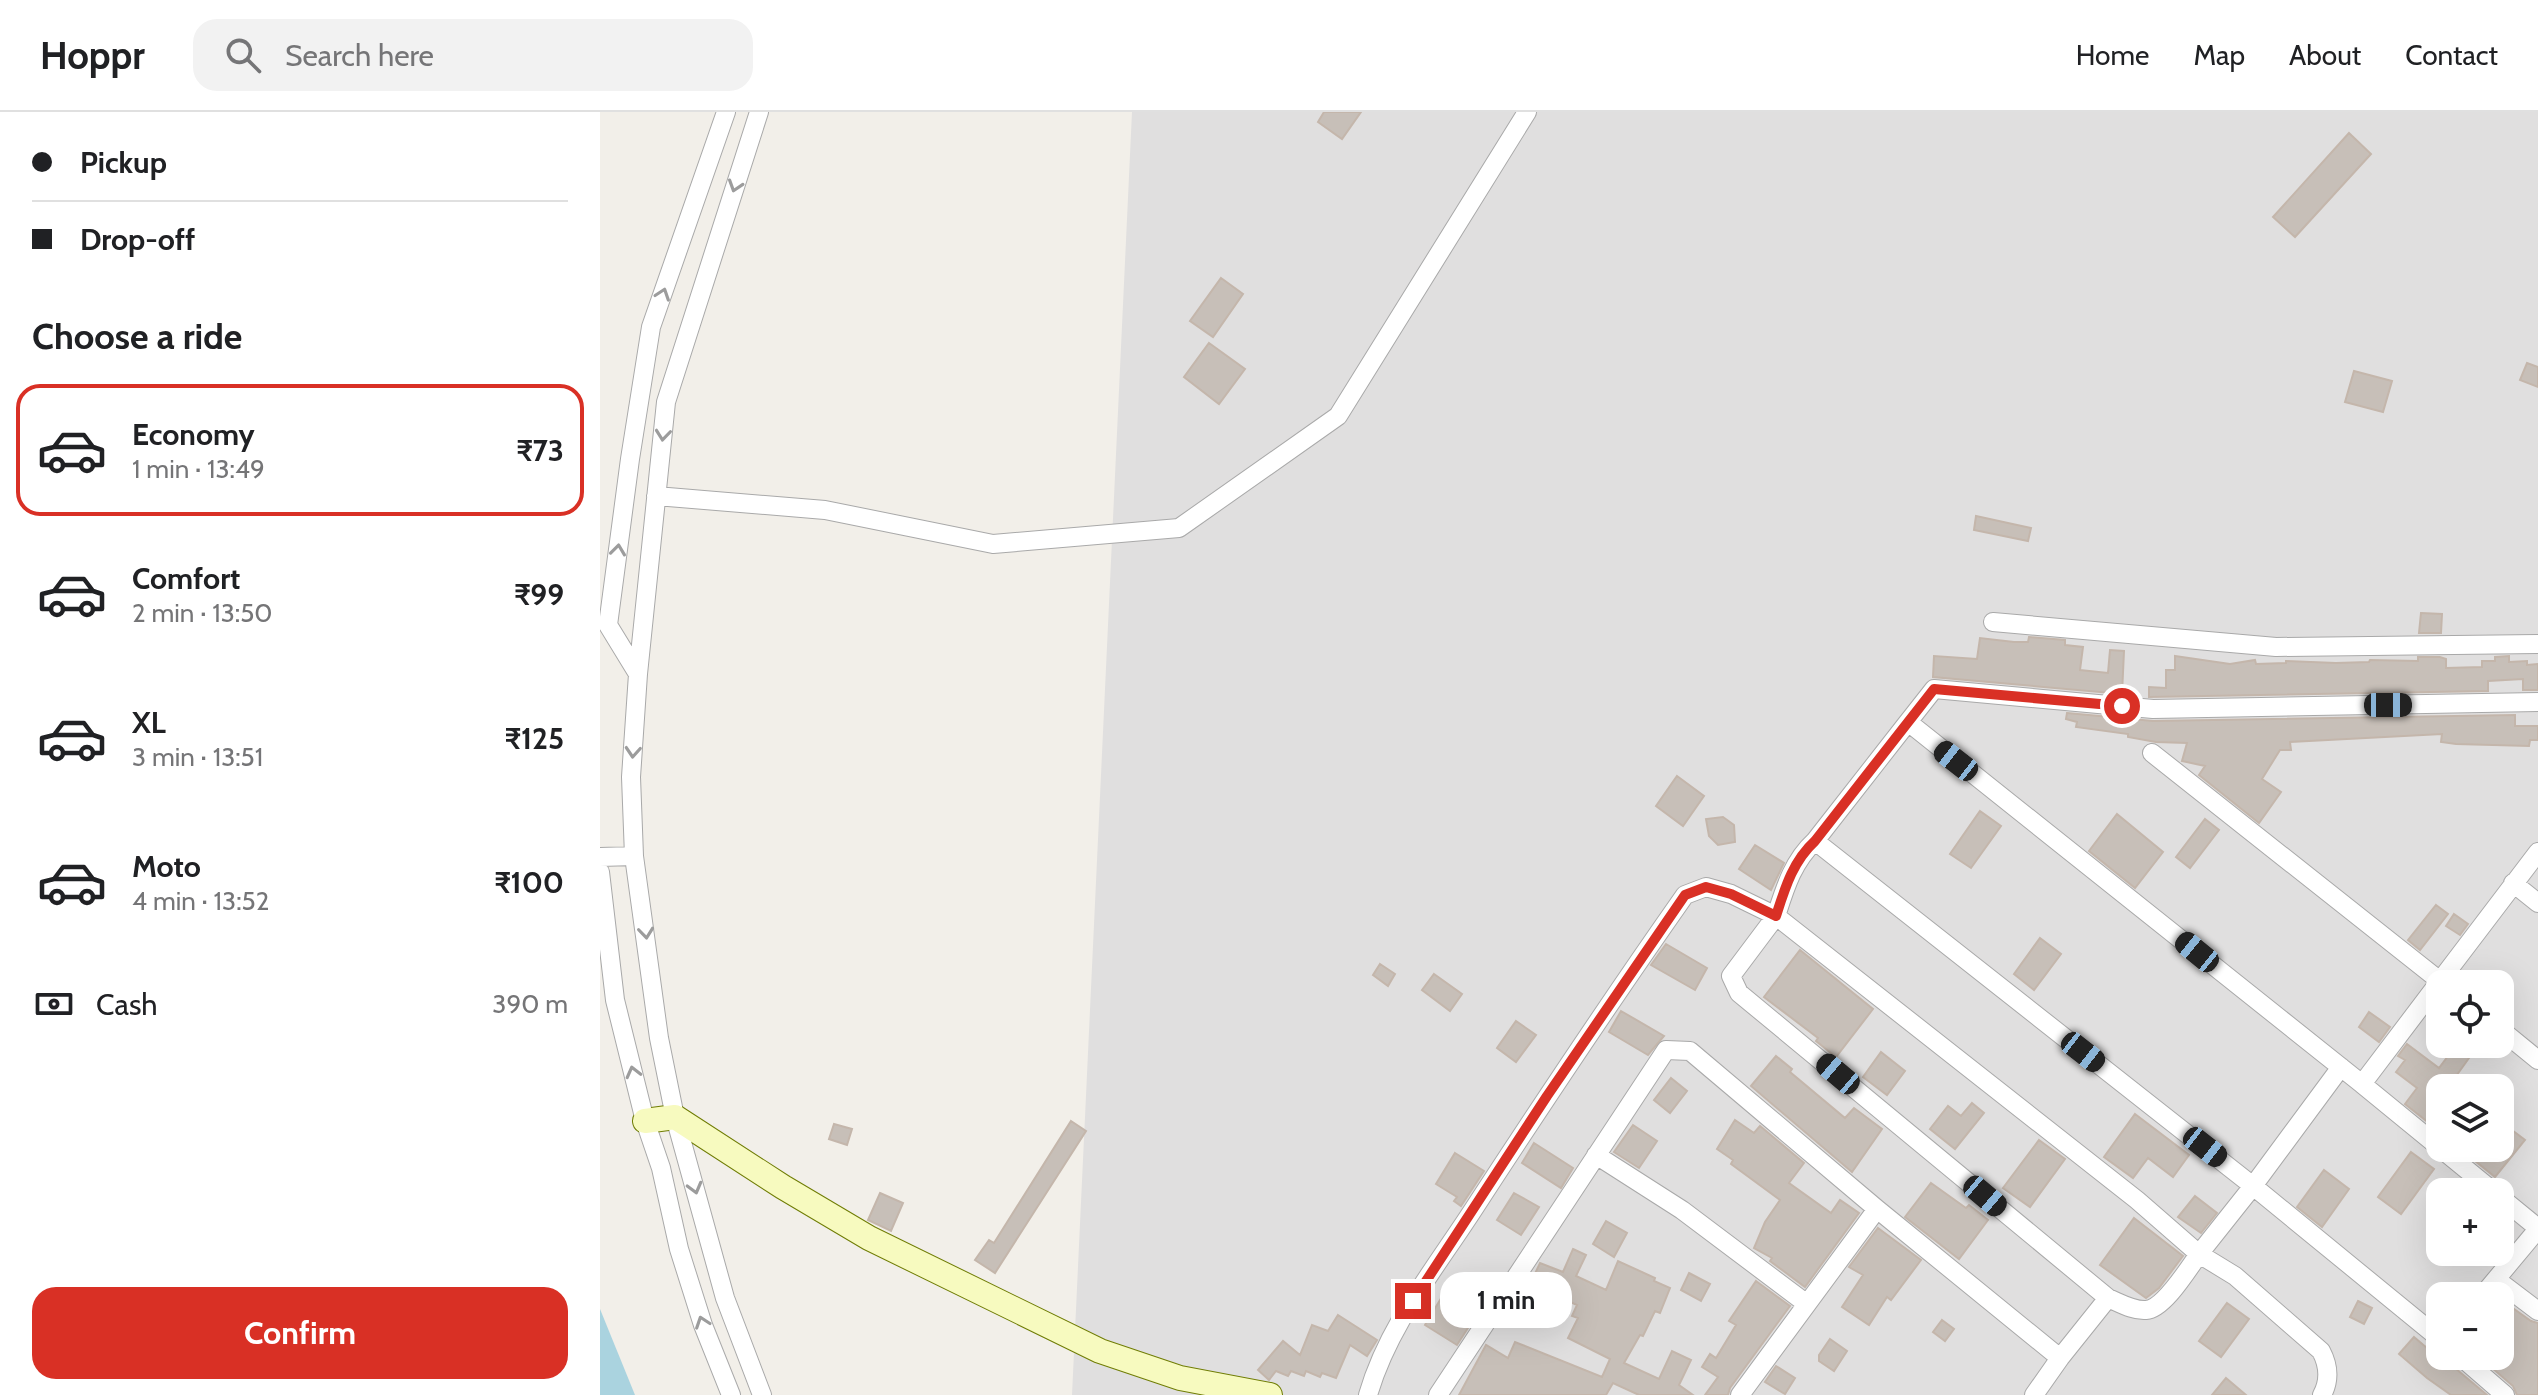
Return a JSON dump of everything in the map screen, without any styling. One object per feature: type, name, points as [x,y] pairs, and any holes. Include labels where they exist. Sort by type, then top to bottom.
[{"type":"street","points":[[638,674],[608,625],[630,459],[651,327],[726,112]]},
{"type":"street","points":[[759,112],[666,402],[638,674],[631,777],[634,856],[659,1038],[675,1117],[725,1298],[762,1395]]},
{"type":"street","points":[[656,496],[825,510],[993,544],[1179,528],[1338,416],[1527,112]]},
{"type":"street","points":[[1993,622],[2276,647],[2538,644]]},
{"type":"street","points":[[2341,1067],[2253,1186],[2161,1302],[2149,1310],[2134,1309],[2108,1298],[1739,993],[1731,976],[1776,916],[1803,852],[1815,841],[1934,689],[2153,709],[2538,702]]},
{"type":"street","points":[[1908,722],[2477,1178]]},
{"type":"street","points":[[2152,753],[2427,970]]},
{"type":"street","points":[[1815,841],[2253,1186],[2426,1328]]},
{"type":"street","points":[[2451,970],[2538,852]]},
{"type":"street","points":[[600,857],[634,856]]},
{"type":"street","points":[[600,872],[615,1000],[645,1121],[661,1168],[679,1249],[703,1325],[731,1395]]},
{"type":"street","points":[[2513,883],[2538,903]]},
{"type":"street","points":[[1368,1395],[1376,1364],[1398,1323],[1547,1096],[1685,895],[1706,887],[1731,894],[1776,916],[2137,1200],[2199,1254],[2235,1276],[2321,1351],[2327,1361],[2328,1373],[2327,1386],[2322,1395]]},
{"type":"street","points":[[2362,1084],[2426,1002]]},
{"type":"street","points":[[2514,1040],[2538,1060]]},
{"type":"street","points":[[1438,1395],[1666,1050],[1690,1051],[2060,1358]]},
{"type":"street","points":[[645,1121],[675,1117],[869,1238],[1100,1351],[1180,1378],[1270,1395]]},
{"type":"street","points":[[1596,1155],[1696,1220],[1807,1304]]},
{"type":"street","points":[[1740,1395],[1877,1209]]},
{"type":"street","points":[[2514,1209],[2538,1229],[2497,1280],[2538,1311]]},
{"type":"street","points":[[2034,1395],[2108,1298]]},
{"type":"street","points":[[2476,1370],[2505,1395]]},
{"type":"shaded area","points":[[1132,112],[2538,112],[2538,1395],[1072,1395]]},
{"type":"water","points":[[600,1309],[635,1395],[600,1395]]},
{"type":"building","points":[[1324,112],[1361,112],[1342,139],[1318,122]]},
{"type":"building","points":[[2349,133],[2371,154],[2295,237],[2273,217]]},
{"type":"building","points":[[1221,278],[1243,294],[1213,337],[1190,321]]},
{"type":"building","points":[[1209,343],[1245,369],[1219,404],[1184,377]]},
{"type":"building","points":[[2527,363],[2538,367],[2538,387],[2520,380]]},
{"type":"building","points":[[2354,371],[2392,381],[2383,412],[2345,402]]},
{"type":"building","points":[[1976,516],[2031,528],[2028,541],[1974,530]]},
{"type":"building","points":[[2421,613],[2442,614],[2441,633],[2419,633]]},
{"type":"building","points":[[2029,637],[2065,640],[2065,645],[2083,647],[2080,670],[2108,673],[2110,650],[2124,651],[2122,694],[1933,677],[1934,656],[1977,659],[1980,638],[2028,642]]},
{"type":"building","points":[[2175,656],[2230,664],[2255,660],[2256,664],[2286,661],[2418,661],[2418,657],[2440,657],[2446,659],[2446,668],[2482,667],[2482,661],[2509,656],[2509,662],[2538,664],[2538,690],[2523,690],[2523,679],[2488,681],[2488,691],[2149,697],[2149,687],[2166,688],[2166,670],[2175,670]]},
{"type":"building","points":[[2067,713],[2153,721],[2515,715],[2515,726],[2538,726],[2538,740],[2530,740],[2529,746],[2456,744],[2441,742],[2442,734],[2290,742],[2291,750],[2280,750],[2262,779],[2281,792],[2259,823],[2199,775],[2205,766],[2182,761],[2187,743],[2156,742],[2128,737],[2128,734],[2076,727],[2077,722],[2066,719]]},
{"type":"building","points":[[1677,776],[1704,796],[1683,826],[1656,806]]},
{"type":"building","points":[[1980,811],[2001,826],[1971,868],[1950,854]]},
{"type":"building","points":[[2117,814],[2163,852],[2135,888],[2089,851]]},
{"type":"building","points":[[1723,817],[1734,825],[1735,842],[1718,845],[1709,836],[1706,819]]},
{"type":"building","points":[[2205,819],[2219,830],[2190,868],[2176,857]]},
{"type":"building","points":[[1755,845],[1784,863],[1771,890],[1739,869]]},
{"type":"building","points":[[2436,905],[2448,914],[2420,950],[2408,940]]},
{"type":"building","points":[[2454,914],[2468,924],[2460,935],[2446,926]]},
{"type":"building","points":[[2040,938],[2061,954],[2034,990],[2014,974]]},
{"type":"building","points":[[1666,944],[1707,968],[1695,990],[1651,965]]},
{"type":"building","points":[[1800,950],[1873,1009],[1836,1057],[1816,1041],[1818,1038],[1764,997]]},
{"type":"building","points":[[1380,964],[1395,974],[1388,986],[1373,975]]},
{"type":"building","points":[[1434,974],[1462,994],[1450,1011],[1422,990]]},
{"type":"building","points":[[1621,1011],[1664,1036],[1648,1055],[1609,1032]]},
{"type":"building","points":[[2369,1012],[2390,1027],[2379,1042],[2359,1027]]},
{"type":"building","points":[[1516,1021],[1536,1035],[1516,1062],[1497,1048]]},
{"type":"building","points":[[2407,1044],[2439,1068],[2446,1058],[2469,1058],[2458,1074],[2426,1074],[2426,1121],[2405,1104],[2417,1088],[2396,1072],[2405,1060],[2398,1056]]},
{"type":"building","points":[[1881,1052],[1905,1071],[1887,1095],[1863,1077]]},
{"type":"building","points":[[1776,1056],[1792,1069],[1790,1072],[1845,1118],[1854,1108],[1882,1129],[1852,1172],[1751,1086]]},
{"type":"building","points":[[1671,1078],[1687,1091],[1670,1113],[1654,1100]]},
{"type":"building","points":[[1972,1103],[1984,1113],[1955,1149],[1930,1129],[1948,1106],[1961,1116]]},
{"type":"building","points":[[2135,1114],[2189,1155],[2173,1177],[2148,1158],[2133,1178],[2104,1157]]},
{"type":"building","points":[[1735,1120],[1754,1133],[1760,1126],[1804,1163],[1789,1183],[1831,1213],[1840,1200],[1859,1213],[1805,1287],[1770,1261],[1772,1258],[1754,1248],[1765,1222],[1780,1200],[1731,1164],[1733,1160],[1717,1149]]},
{"type":"building","points":[[1071,1121],[1086,1131],[995,1273],[975,1260],[989,1240],[994,1243]]},
{"type":"building","points":[[834,1124],[852,1129],[847,1145],[829,1139]]},
{"type":"building","points":[[1633,1125],[1657,1141],[1639,1168],[1614,1152]]},
{"type":"building","points":[[2514,1132],[2525,1140],[2514,1154]]},
{"type":"building","points":[[2039,1140],[2065,1159],[2030,1207],[2003,1188]]},
{"type":"building","points":[[1534,1143],[1573,1168],[1561,1188],[1522,1163]]},
{"type":"building","points":[[2411,1152],[2434,1169],[2401,1214],[2378,1197]]},
{"type":"building","points":[[1455,1153],[1484,1171],[1461,1206],[1454,1201],[1457,1197],[1436,1184]]},
{"type":"building","points":[[2476,1162],[2507,1162],[2495,1177]]},
{"type":"building","points":[[2324,1170],[2349,1189],[2322,1227],[2297,1207]]},
{"type":"building","points":[[1931,1183],[1988,1220],[1959,1259],[1905,1217]]},
{"type":"building","points":[[880,1193],[903,1203],[891,1231],[868,1220]]},
{"type":"building","points":[[1514,1193],[1539,1207],[1521,1235],[1497,1220]]},
{"type":"building","points":[[2195,1196],[2217,1213],[2201,1233],[2178,1217]]},
{"type":"building","points":[[2134,1218],[2183,1256],[2159,1288],[2146,1298],[2100,1265]]},
{"type":"building","points":[[1606,1221],[1627,1233],[1614,1257],[1593,1244]]},
{"type":"building","points":[[1878,1228],[1921,1260],[1891,1300],[1887,1297],[1869,1325],[1842,1307],[1863,1275],[1849,1267]]},
{"type":"building","points":[[1573,1249],[1586,1255],[1576,1276],[1606,1290],[1618,1261],[1670,1288],[1660,1313],[1655,1311],[1643,1336],[1640,1335],[1624,1363],[1659,1379],[1672,1351],[1691,1360],[1679,1385],[1693,1395],[1639,1395],[1613,1383],[1606,1395],[1459,1395],[1486,1345],[1508,1358],[1515,1342],[1602,1377],[1610,1359],[1568,1338],[1578,1318],[1572,1316],[1577,1305],[1542,1289],[1528,1318],[1509,1309],[1529,1279],[1532,1280],[1540,1263],[1563,1272]]},
{"type":"building","points":[[1689,1273],[1710,1284],[1701,1301],[1681,1290]]},
{"type":"building","points":[[1452,1280],[1486,1300],[1457,1345],[1425,1325]]},
{"type":"building","points":[[1756,1281],[1790,1306],[1728,1395],[1705,1395],[1718,1377],[1702,1367],[1710,1354],[1716,1358],[1736,1325],[1729,1321]]},
{"type":"building","points":[[2358,1301],[2372,1308],[2364,1324],[2350,1317]]},
{"type":"building","points":[[2227,1303],[2249,1319],[2221,1357],[2199,1341]]},
{"type":"building","points":[[2514,1309],[2538,1323],[2538,1395],[2517,1395],[2513,1386],[2495,1370],[2514,1370]]},
{"type":"building","points":[[1338,1315],[1377,1340],[1367,1356],[1350,1345],[1336,1378],[1322,1373],[1320,1377],[1306,1371],[1304,1376],[1291,1371],[1288,1376],[1276,1371],[1269,1380],[1258,1370],[1283,1341],[1300,1355],[1312,1325],[1328,1331]]},
{"type":"building","points":[[1942,1320],[1954,1329],[1945,1341],[1933,1332]]},
{"type":"building","points":[[2414,1337],[2426,1347],[2426,1370],[2457,1370],[2487,1395],[2451,1395],[2399,1354]]},
{"type":"building","points":[[1830,1339],[1847,1351],[1834,1371],[1819,1361],[1819,1355]]},
{"type":"building","points":[[1776,1366],[1795,1378],[1785,1394],[1765,1382]]},
{"type":"building","points":[[2226,1378],[2246,1395],[2212,1395]]},
{"type":"route","points":[[1413,1301],[1547,1096],[1685,895],[1706,887],[1731,894],[1776,916],[1787,882],[1803,852],[1815,841],[1934,689],[2122,706]]}]
